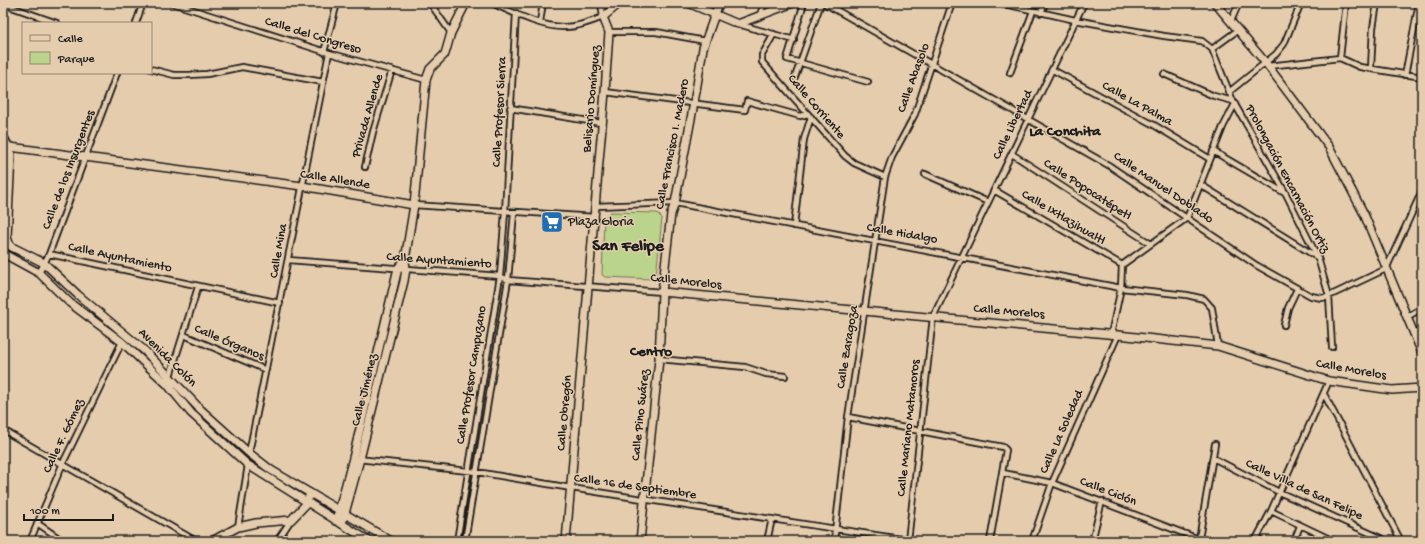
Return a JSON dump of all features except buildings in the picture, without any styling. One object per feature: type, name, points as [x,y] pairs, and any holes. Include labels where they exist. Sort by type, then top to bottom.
[{"type":"street","points":[[136,22],[143,3]]},
{"type":"street","name":"Calle del Congreso","points":[[172,3],[327,52],[426,80]]},
{"type":"street","name":"Calle Mina","points":[[249,453],[280,304],[337,3]]},
{"type":"street","points":[[430,3],[452,33]]},
{"type":"street","name":"Calle Jiménez","points":[[339,522],[364,426],[385,325],[405,260],[414,205],[426,80],[430,69],[445,54],[452,33],[466,3]]},
{"type":"street","points":[[492,3],[540,22],[564,27],[590,22],[603,17],[620,3]]},
{"type":"street","points":[[540,22],[542,3]]},
{"type":"street","points":[[600,3],[603,17],[609,32]]},
{"type":"street","points":[[688,3],[738,24],[794,40],[804,3]]},
{"type":"street","name":"Calle Francisco I. Madero","points":[[662,292],[670,219],[675,202],[705,41],[719,3]]},
{"type":"street","points":[[760,15],[764,3]]},
{"type":"street","points":[[738,24],[793,3]]},
{"type":"street","points":[[794,77],[821,3]]},
{"type":"street","name":"Calle Manuel Doblado","points":[[824,3],[1110,166],[1256,265],[1311,296],[1322,298],[1329,296],[1386,269]]},
{"type":"street","name":"Calle Abasolo","points":[[892,157],[915,114],[952,3]]},
{"type":"street","points":[[1000,3],[1075,20],[1164,36],[1202,40],[1212,49],[1238,30]]},
{"type":"street","points":[[1041,13],[1045,3]]},
{"type":"street","name":"Calle Libertad","points":[[962,256],[1084,3]]},
{"type":"street","points":[[1231,21],[1239,3]]},
{"type":"street","points":[[1229,92],[1266,64],[1284,44],[1301,3]]},
{"type":"street","points":[[1340,58],[1346,3]]},
{"type":"street","points":[[1371,68],[1373,28],[1377,3]]},
{"type":"street","points":[[1405,74],[1419,3]]},
{"type":"street","points":[[3,4],[54,22]]},
{"type":"street","points":[[1216,4],[1266,64],[1329,147],[1364,214],[1422,353]]},
{"type":"street","points":[[1010,73],[1033,11]]},
{"type":"street","name":"Calle Profesor Sierra","points":[[505,212],[516,13]]},
{"type":"street","name":"Belisario Domínguez","points":[[595,217],[609,32],[656,32],[705,41]]},
{"type":"street","name":"Calle Corriente","points":[[774,34],[762,55],[762,62],[845,156],[854,163],[885,175]]},
{"type":"street","name":"Calle Corriente","points":[[794,40],[787,59],[868,82]]},
{"type":"street","name":"Prolongación Encarnación Ortiz","points":[[1212,49],[1234,102],[1285,192],[1318,258],[1329,296],[1332,347]]},
{"type":"street","points":[[1266,64],[1340,58],[1360,67],[1422,78]]},
{"type":"street","points":[[152,69],[174,75],[189,75],[207,74],[242,67],[323,82]]},
{"type":"street","name":"Privada Allende","points":[[365,167],[373,132],[392,70]]},
{"type":"street","name":"Calle La Palma","points":[[1053,70],[1154,125],[1210,159]]},
{"type":"street","name":"Calle de los Insurgentes","points":[[39,273],[49,254],[117,74]]},
{"type":"street","points":[[1122,267],[1187,218],[1202,184],[1222,127],[1234,102],[1214,96],[1164,74]]},
{"type":"street","points":[[605,92],[745,110],[747,102],[800,116],[809,116],[804,139],[794,226]]},
{"type":"street","points":[[510,108],[602,123]]},
{"type":"street","points":[[3,136],[6,147]]},
{"type":"street","name":"Calle Allende","points":[[6,147],[302,186],[414,205],[514,213],[595,217]]},
{"type":"street","name":"Avenida Colón","points":[[6,147],[12,160],[6,196],[8,243],[12,248],[44,263],[78,295],[145,351],[199,408],[249,453],[271,470],[391,541]]},
{"type":"street","points":[[1214,151],[1285,192]]},
{"type":"street","name":"Calle Popocatépetl","points":[[1012,154],[1151,244]]},
{"type":"street","name":"Calle Zaragoza","points":[[834,541],[848,417],[866,312],[885,175],[892,157]]},
{"type":"street","points":[[925,174],[987,202]]},
{"type":"street","points":[[1202,184],[1318,258]]},
{"type":"street","name":"Calle Ixtlazihualtl","points":[[994,190],[1122,267]]},
{"type":"street","points":[[1386,269],[1422,191]]},
{"type":"street","name":"Calle Hidalgo","points":[[596,206],[675,202],[794,226],[962,256],[1121,287],[1164,294],[1181,294],[1204,299],[1212,308],[1218,346]]},
{"type":"street","name":"Calle Profesor Campuzano","points":[[457,541],[500,276],[505,212]]},
{"type":"street","name":"Calle Profesor Campuzano","points":[[465,541],[508,280],[514,213]]},
{"type":"street","points":[[588,286],[595,217]]},
{"type":"street","name":"Avenida Colón","points":[[3,250],[6,255],[39,273],[70,303],[122,342],[167,384],[191,413],[248,465],[369,541]]},
{"type":"street","name":"Calle Ayuntamiento","points":[[49,254],[280,304]]},
{"type":"street","name":"Calle Mariano Matamoros","points":[[908,541],[933,317],[962,256]]},
{"type":"street","name":"Calle Ayuntamiento","points":[[288,260],[500,276],[508,280],[588,286]]},
{"type":"street","name":"Calle La Soledad","points":[[1032,541],[1052,483],[1115,334],[1122,267]]},
{"type":"street","name":"Calle Jiménez","points":[[364,426],[384,364],[393,327],[402,269]]},
{"type":"street","name":"Calle Morelos","points":[[588,286],[1115,334],[1218,346],[1329,381],[1392,390],[1422,388]]},
{"type":"street","name":"Calle Obregón","points":[[566,541],[588,286]]},
{"type":"street","points":[[170,376],[198,287]]},
{"type":"street","points":[[1284,325],[1288,308],[1298,289]]},
{"type":"street","name":"Calle Pino Suárez","points":[[640,541],[658,360],[662,292]]},
{"type":"street","points":[[70,303],[78,295]]},
{"type":"street","points":[[1407,316],[1422,308]]},
{"type":"street","points":[[385,325],[393,327]]},
{"type":"street","name":"Calle Órganos","points":[[184,335],[266,370]]},
{"type":"street","name":"Calle F. Gómez","points":[[30,541],[63,463],[122,342]]},
{"type":"street","points":[[489,344],[496,346]]},
{"type":"street","points":[[487,357],[494,358]]},
{"type":"street","points":[[658,360],[745,367],[766,374],[785,376]]},
{"type":"street","points":[[376,363],[384,364]]},
{"type":"street","points":[[1255,541],[1329,381]]},
{"type":"street","points":[[1324,394],[1401,541]]},
{"type":"street","points":[[478,409],[486,410]]},
{"type":"street","points":[[848,417],[1003,447],[1006,450],[1003,473],[990,541]]},
{"type":"street","points":[[3,430],[63,463],[196,541]]},
{"type":"street","points":[[1198,539],[1215,444]]},
{"type":"street","name":"Calle 16 de Septiembre","points":[[356,458],[477,472],[914,541]]},
{"type":"street","name":"Calle Villa de San Felipe","points":[[1213,458],[1278,492],[1387,541]]},
{"type":"street","points":[[238,527],[248,465]]},
{"type":"street","name":"Calle Ciclón","points":[[1003,473],[1052,483],[1204,541]]},
{"type":"street","points":[[277,541],[291,520],[307,503],[310,493]]},
{"type":"street","points":[[1092,541],[1102,501]]},
{"type":"street","points":[[1270,511],[1334,541]]},
{"type":"street","points":[[768,541],[772,519]]},
{"type":"street","points":[[212,541],[223,539],[238,527],[256,523],[291,520]]},
{"type":"street","points":[[37,524],[63,541]]},
{"type":"street","points":[[1294,541],[1300,526]]},
{"type":"green space","points":[[610,212],[657,213],[662,218],[656,276],[652,279],[605,277],[602,275],[604,219]]},
{"type":"place","name":"Plaza Gloria","points":[[552,222]]},
{"type":"district","name":"La Conchita","points":[[1065,132]]},
{"type":"district","name":"San Felipe","points":[[628,247]]},
{"type":"district","name":"Centro","points":[[651,352]]}]
